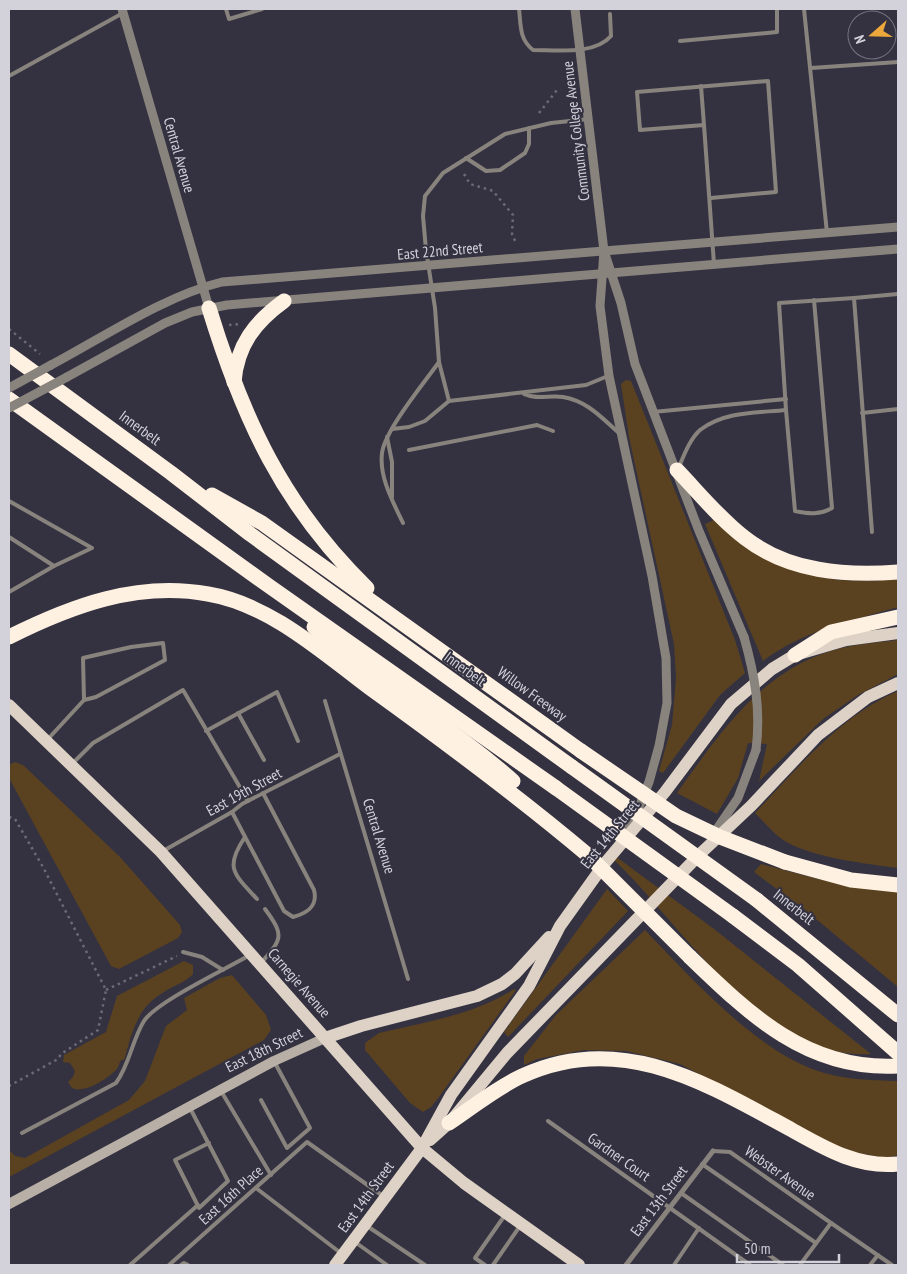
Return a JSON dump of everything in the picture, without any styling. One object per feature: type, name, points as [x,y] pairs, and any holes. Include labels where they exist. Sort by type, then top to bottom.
[{"type":"highway","points":[[234,386],[237,361],[244,342],[262,319],[284,301]]},
{"type":"highway","points":[[209,308],[234,386],[258,441],[298,508],[348,568],[409,626]]},
{"type":"highway","name":"Innerbelt","points":[[9,354],[171,473],[250,534],[756,900],[871,991],[898,1015]]},
{"type":"highway","points":[[9,399],[733,916],[798,964],[898,1053]]},
{"type":"highway","points":[[677,470],[745,538],[780,558],[830,572],[866,574],[898,572]]},
{"type":"highway","name":"Willow Freeway","points":[[171,473],[262,523],[409,626],[581,751],[676,816],[720,837],[785,862],[851,880],[898,885]]},
{"type":"highway","points":[[269,586],[346,656],[482,754],[750,1013],[791,1041],[838,1060],[894,1066]]},
{"type":"highway","points":[[9,644],[14,635],[69,609],[124,595],[188,592],[224,598],[258,612],[307,642],[541,810]]},
{"type":"highway","points":[[795,655],[831,632],[898,617]]},
{"type":"highway","points":[[449,1123],[506,1084],[542,1068],[580,1059],[612,1059],[661,1067],[691,1077],[820,1146],[850,1159],[874,1165],[898,1164]]},
{"type":"main road","name":"East 14th Street","points":[[422,1148],[451,1095],[529,986],[560,926],[605,863],[665,792],[731,704],[772,669],[795,655],[846,640],[898,633]]},
{"type":"main road","name":"East 14th Street","points":[[335,1265],[354,1242],[384,1196],[422,1148],[449,1123],[507,1053],[700,852],[751,806],[824,730],[868,698],[898,683]]},
{"type":"main road","name":"Carnegie Avenue","points":[[9,705],[161,852],[422,1148],[464,1183],[578,1265]]},
{"type":"main road","name":"East 18th Street","points":[[9,1204],[274,1061],[325,1038],[361,1026],[462,1001],[489,990],[515,974],[560,926]]},
{"type":"street","name":"Community College Avenue","points":[[575,9],[604,251]]},
{"type":"street","name":"Central Avenue","points":[[123,11],[209,308]]},
{"type":"street","name":"East 22nd Street","points":[[9,388],[172,300],[202,287],[232,281],[898,227]]},
{"type":"street","points":[[9,408],[165,323],[192,312],[209,308],[432,287],[898,249]]},
{"type":"street","points":[[604,251],[621,303],[628,340],[653,412],[699,531],[744,637],[755,676],[759,728],[756,750],[738,798],[700,852]]},
{"type":"street","points":[[604,251],[600,306],[609,376],[652,576],[666,658],[667,703],[649,782],[637,812],[605,863]]},
{"type":"street","name":"East 13th Street","points":[[626,1265],[713,1151]]},
{"type":"lane","points":[[226,9],[230,19],[262,9]]},
{"type":"lane","points":[[519,9],[521,35],[527,46],[533,50],[581,49],[604,44],[611,36],[610,14]]},
{"type":"lane","points":[[680,41],[777,32],[777,9]]},
{"type":"lane","points":[[804,9],[827,233]]},
{"type":"lane","points":[[9,76],[123,11]]},
{"type":"lane","points":[[811,68],[898,62]]},
{"type":"lane","points":[[704,125],[640,130],[637,92],[768,81],[776,192],[711,198]]},
{"type":"lane","points":[[702,86],[714,264]]},
{"type":"lane","points":[[450,401],[439,362],[432,287],[427,265],[423,216],[425,196],[443,173],[505,134],[551,123],[589,119]]},
{"type":"lane","points":[[466,158],[486,171],[500,170],[526,154],[529,144],[529,128]]},
{"type":"lane","points":[[814,300],[832,508],[824,513],[810,514],[795,511],[779,303],[814,300],[854,298],[898,294]]},
{"type":"lane","points":[[854,298],[872,532]]},
{"type":"lane","points":[[403,523],[383,473],[382,454],[386,435],[439,362]]},
{"type":"lane","points":[[392,429],[409,427],[424,421],[450,401],[524,394],[534,390],[586,385],[609,376]]},
{"type":"lane","points":[[524,394],[534,398],[562,397],[589,406],[620,433]]},
{"type":"lane","points":[[653,412],[786,399]]},
{"type":"lane","points":[[677,470],[690,444],[700,430],[734,414],[786,410]]},
{"type":"lane","points":[[862,413],[898,410]]},
{"type":"lane","points":[[409,450],[537,425],[552,431]]},
{"type":"lane","points":[[386,435],[392,468],[392,499]]},
{"type":"lane","points":[[9,501],[92,548],[54,566],[9,592]]},
{"type":"lane","points":[[9,537],[54,566]]},
{"type":"lane","points":[[47,740],[84,700],[96,697],[165,660],[163,642],[83,658],[84,700]]},
{"type":"lane","points":[[71,764],[93,743],[183,690],[248,801]]},
{"type":"lane","points":[[206,731],[277,692],[298,741]]},
{"type":"lane","name":"Central Avenue","points":[[325,701],[408,979]]},
{"type":"lane","points":[[238,713],[264,760]]},
{"type":"lane","name":"East 19th Street","points":[[161,852],[248,801],[340,754]]},
{"type":"lane","points":[[232,812],[284,911],[293,917],[307,912],[314,906],[316,897],[314,890],[263,793]]},
{"type":"lane","points":[[246,837],[234,853],[232,865],[245,887],[257,900]]},
{"type":"lane","points":[[260,964],[279,943],[281,936],[279,929],[265,909]]},
{"type":"lane","points":[[183,952],[202,957],[223,970]]},
{"type":"lane","points":[[22,1133],[116,1083],[127,1066],[145,1020],[158,1007],[251,954]]},
{"type":"lane","points":[[274,1061],[310,1128],[287,1148]]},
{"type":"lane","points":[[221,1090],[271,1175]]},
{"type":"lane","points":[[261,1100],[292,1156]]},
{"type":"lane","points":[[189,1106],[209,1143],[228,1181],[199,1208],[175,1160],[209,1143]]},
{"type":"lane","name":"Gardner Court","points":[[548,1121],[750,1265]]},
{"type":"lane","name":"East 16th Place","points":[[170,1265],[307,1142],[384,1196]]},
{"type":"lane","name":"Webster Avenue","points":[[713,1151],[730,1152],[892,1265]]},
{"type":"lane","points":[[702,1164],[816,1243]]},
{"type":"lane","points":[[256,1188],[344,1255]]},
{"type":"lane","points":[[681,1193],[783,1265]]},
{"type":"lane","points":[[130,1265],[198,1205]]},
{"type":"lane","points":[[485,1265],[475,1258],[506,1213]]},
{"type":"lane","points":[[800,1265],[831,1223]]},
{"type":"lane","points":[[493,1265],[522,1224]]},
{"type":"lane","points":[[366,1225],[425,1265]]},
{"type":"lane","points":[[674,1265],[699,1228]]},
{"type":"lane","points":[[354,1242],[387,1265]]},
{"type":"lane","points":[[870,1265],[878,1255]]},
{"type":"lane","points":[[181,1265],[184,1263],[188,1265]]},
{"type":"path","points":[[540,113],[557,90]]},
{"type":"path","points":[[464,174],[470,184],[493,190],[513,215],[512,234],[516,243]]},
{"type":"path","points":[[9,329],[40,354]]},
{"type":"path","points":[[9,816],[14,820],[43,866],[106,990],[98,1030],[61,1054],[58,1059],[9,1086]]},
{"type":"path","points":[[106,990],[183,952]]},
{"type":"shaded area","points":[[626,380],[631,381],[735,640],[745,673],[720,695],[663,773],[659,771],[672,725],[676,678],[674,644],[629,437],[621,384]]},
{"type":"shaded area","points":[[714,520],[818,576],[838,580],[875,581],[898,578],[898,607],[810,634],[763,661],[705,524]]},
{"type":"shaded area","points":[[898,640],[898,674],[858,695],[823,719],[759,781],[767,744],[748,743],[738,778],[717,814],[677,793],[708,750],[742,709],[783,674],[806,661],[831,651],[856,645]]},
{"type":"shaded area","points":[[898,691],[898,868],[823,855],[794,846],[779,837],[755,813],[821,744],[857,714]]},
{"type":"shaded area","points":[[15,762],[23,765],[120,857],[180,925],[182,932],[178,938],[119,969],[111,966],[9,778],[9,765]]},
{"type":"shaded area","points":[[615,856],[714,929],[871,1054],[832,1050],[795,1036],[760,1013],[697,952],[613,859]]},
{"type":"shaded area","points":[[761,864],[818,879],[898,891],[898,987],[804,909],[754,872]]},
{"type":"shaded area","points":[[607,889],[628,911],[508,1037],[504,1032]]},
{"type":"shaded area","points":[[645,930],[702,989],[746,1029],[792,1060],[835,1076],[898,1081],[898,1155],[886,1158],[842,1150],[680,1064],[626,1051],[584,1050],[537,1059],[524,1065],[524,1056],[556,1015]]},
{"type":"shaded area","points":[[184,961],[193,965],[193,974],[147,1005],[137,1022],[124,1060],[121,1060],[116,1070],[89,1087],[83,1089],[72,1088],[68,1082],[73,1077],[75,1071],[70,1063],[63,1062],[64,1055],[106,1032],[117,996]]},
{"type":"shaded area","points":[[232,975],[266,1015],[271,1030],[264,1040],[9,1177],[9,1150],[15,1156],[25,1158],[129,1100],[145,1081],[166,1026],[187,1010],[184,998],[220,978]]},
{"type":"shaded area","points":[[514,989],[516,990],[439,1097],[431,1107],[423,1112],[410,1103],[365,1050],[365,1043],[379,1033],[449,1017],[483,1005]]}]
